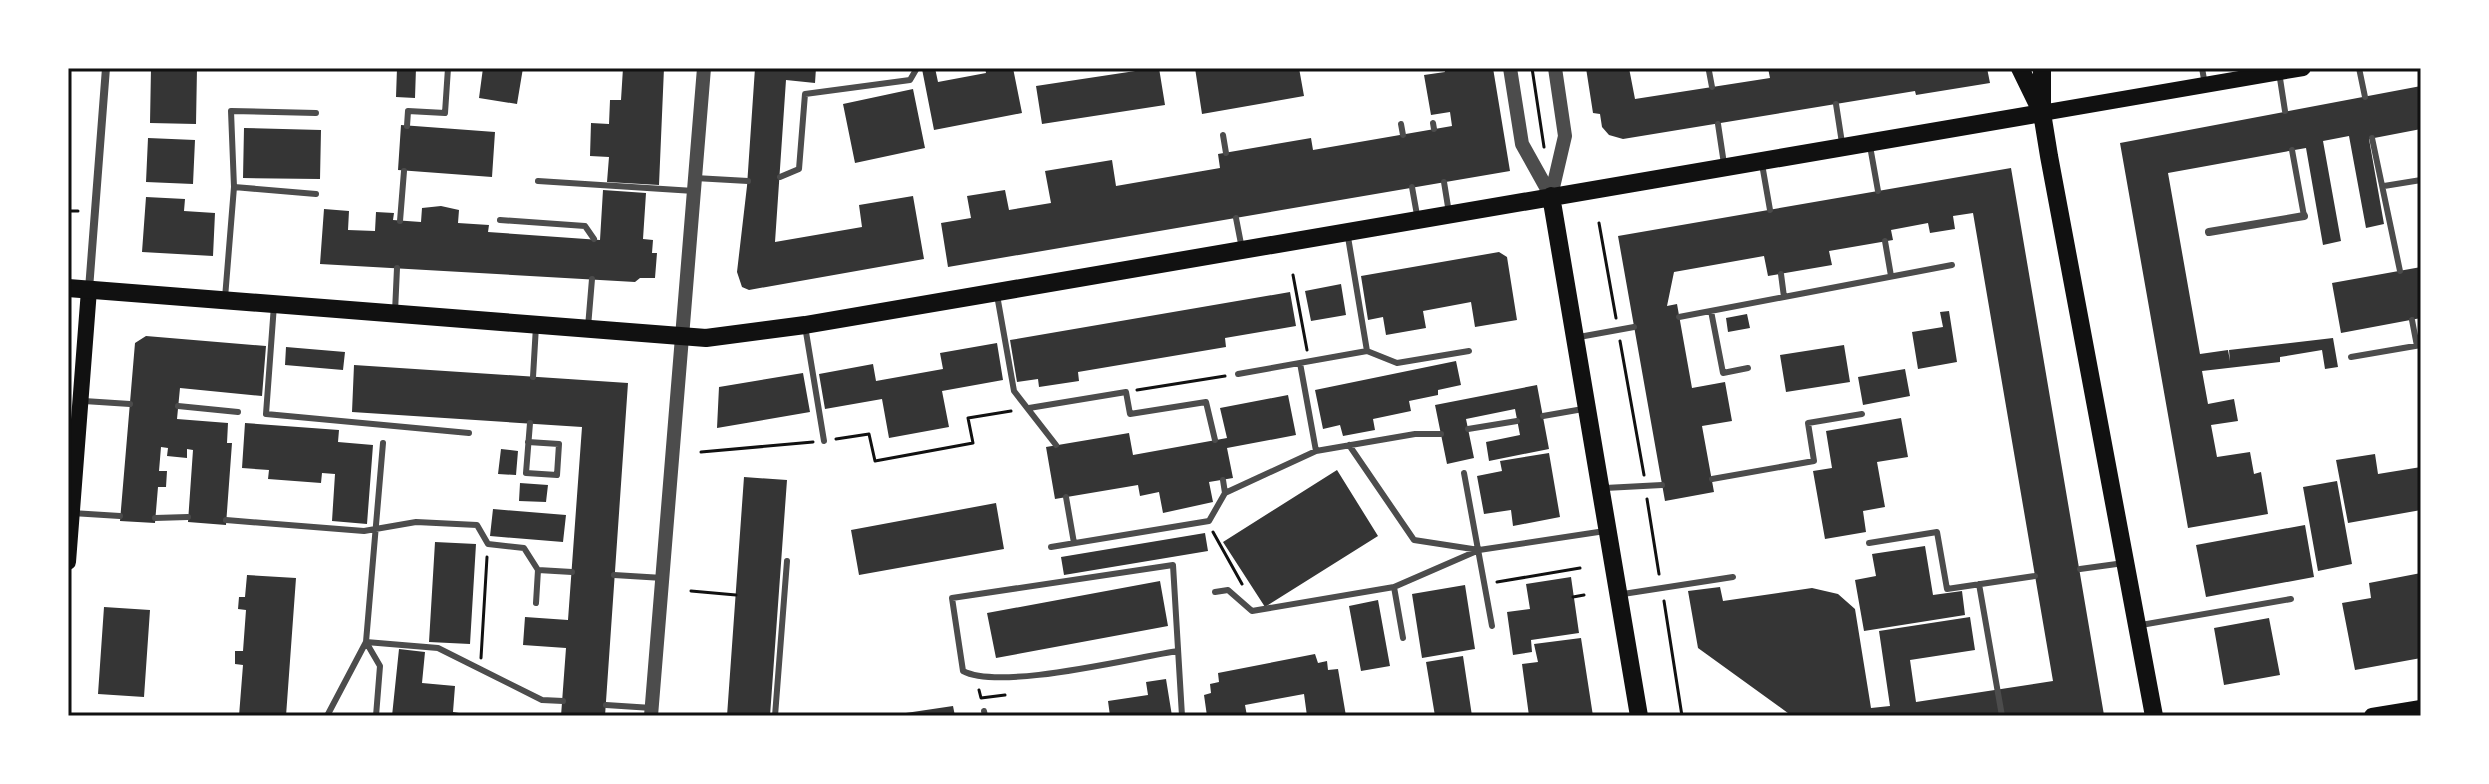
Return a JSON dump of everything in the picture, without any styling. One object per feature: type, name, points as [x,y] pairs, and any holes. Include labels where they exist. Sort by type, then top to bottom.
[{"type":"main road","points":[[2020,68],[2042,113]]},
{"type":"main road","points":[[2042,68],[2042,113],[2154,716]]},
{"type":"main road","points":[[68,288],[394,316],[706,338],[805,325],[2042,113],[2203,76],[2303,68]]},
{"type":"main road","points":[[1551,196],[1639,716]]},
{"type":"main road","points":[[68,562],[73,431],[80,401],[89,290]]},
{"type":"main road","points":[[2372,716],[2421,708]]},
{"type":"street","points":[[89,290],[106,68]]},
{"type":"street","points":[[652,712],[704,68]]},
{"type":"street","points":[[1510,68],[1522,144],[1551,196]]},
{"type":"street","points":[[1551,196],[1565,136],[1555,68]]},
{"type":"street","points":[[2209,232],[2304,216]]},
{"type":"lane","points":[[407,126],[408,111],[445,113],[448,68]]},
{"type":"lane","points":[[780,177],[799,169],[805,94],[910,80],[917,68]]},
{"type":"lane","points":[[2359,68],[2365,97]]},
{"type":"lane","points":[[1709,71],[1712,87]]},
{"type":"lane","points":[[2279,72],[2285,111]]},
{"type":"lane","points":[[1836,104],[1842,147]]},
{"type":"lane","points":[[225,301],[234,187],[231,111],[316,113]]},
{"type":"lane","points":[[1401,124],[1403,135]]},
{"type":"lane","points":[[1718,124],[1724,166]]},
{"type":"lane","points":[[1223,135],[1226,153]]},
{"type":"lane","points":[[2372,138],[2400,271]]},
{"type":"lane","points":[[1870,142],[1878,191]]},
{"type":"lane","points":[[2292,150],[2304,216]]},
{"type":"lane","points":[[1762,160],[1770,210]]},
{"type":"lane","points":[[400,221],[404,171]]},
{"type":"lane","points":[[2384,186],[2421,180]]},
{"type":"lane","points":[[538,181],[695,185],[748,181]]},
{"type":"lane","points":[[1444,182],[1449,213]]},
{"type":"lane","points":[[234,187],[316,194]]},
{"type":"lane","points":[[1412,187],[1418,219]]},
{"type":"lane","points":[[1236,218],[1242,249]]},
{"type":"lane","points":[[500,220],[585,226],[594,239]]},
{"type":"lane","points":[[1347,231],[1367,351]]},
{"type":"lane","points":[[1885,241],[1891,276]]},
{"type":"lane","points":[[1679,317],[1952,265]]},
{"type":"lane","points":[[394,316],[397,268]]},
{"type":"lane","points":[[1781,274],[1784,297]]},
{"type":"lane","points":[[587,331],[592,279]]},
{"type":"lane","points":[[996,292],[1014,391],[1056,445]]},
{"type":"lane","points":[[274,305],[266,414],[469,433]]},
{"type":"lane","points":[[1711,311],[1723,373],[1748,368]]},
{"type":"lane","points":[[2351,357],[2419,346],[2412,320]]},
{"type":"lane","points":[[805,325],[824,441]]},
{"type":"lane","points":[[533,377],[536,326]]},
{"type":"lane","points":[[1575,338],[1634,327]]},
{"type":"lane","points":[[1238,374],[1367,351],[1397,363],[1469,351]]},
{"type":"lane","points":[[1300,363],[1316,451]]},
{"type":"lane","points":[[1029,408],[1126,392],[1130,414],[1206,402],[1215,440]]},
{"type":"lane","points":[[80,401],[130,404]]},
{"type":"lane","points":[[178,406],[238,412]]},
{"type":"lane","points":[[1543,416],[1587,408]]},
{"type":"lane","points":[[1712,479],[1814,461],[1808,423],[1862,414]]},
{"type":"lane","points":[[1468,429],[1517,421]]},
{"type":"lane","points":[[528,442],[559,444],[557,475],[526,473],[528,442],[530,423]]},
{"type":"lane","points":[[1051,547],[1209,521],[1225,493],[1316,451],[1441,434]]},
{"type":"lane","points":[[327,716],[366,642],[383,443]]},
{"type":"lane","points":[[1349,445],[1414,540],[1479,550]]},
{"type":"lane","points":[[1464,473],[1492,626]]},
{"type":"lane","points":[[1223,480],[1225,493]]},
{"type":"lane","points":[[1601,489],[1662,485]]},
{"type":"lane","points":[[1066,497],[1074,543]]},
{"type":"lane","points":[[70,522],[120,516]]},
{"type":"lane","points":[[155,518],[188,517]]},
{"type":"lane","points":[[226,520],[375,532],[416,522],[477,525],[488,544],[524,548],[538,570],[536,603]]},
{"type":"lane","points":[[1215,592],[1228,590],[1252,611],[1394,587],[1479,550],[1608,530]]},
{"type":"lane","points":[[1869,543],[1937,532],[1947,589],[2035,576]]},
{"type":"lane","points":[[775,716],[787,561]]},
{"type":"lane","points":[[2080,569],[2126,563]]},
{"type":"lane","points":[[1178,651],[1019,676],[977,678],[963,671],[952,598],[1173,565],[1182,716]]},
{"type":"lane","points":[[538,570],[572,572]]},
{"type":"lane","points":[[614,575],[663,578]]},
{"type":"lane","points":[[1619,594],[1733,577]]},
{"type":"lane","points":[[1979,584],[2002,716]]},
{"type":"lane","points":[[1394,587],[1403,638]]},
{"type":"lane","points":[[2138,626],[2291,599]]},
{"type":"lane","points":[[366,642],[438,648],[542,700],[563,701]]},
{"type":"lane","points":[[366,642],[380,666],[376,716]]},
{"type":"lane","points":[[606,705],[652,712]]},
{"type":"path","points":[[1532,68],[1543,137]]},
{"type":"path","points":[[68,211],[78,211]]},
{"type":"path","points":[[1599,223],[1682,716]]},
{"type":"path","points":[[1293,275],[1309,362]]},
{"type":"path","points":[[1126,392],[1238,374]]},
{"type":"path","points":[[701,452],[869,434],[875,461],[973,443],[968,418],[1029,408]]},
{"type":"path","points":[[480,669],[488,544]]},
{"type":"path","points":[[1218,545],[1242,584]]},
{"type":"path","points":[[1485,584],[1580,568]]},
{"type":"path","points":[[691,591],[736,595]]},
{"type":"path","points":[[1573,597],[1584,595]]},
{"type":"path","points":[[977,678],[981,698],[1005,695]]},
{"type":"path","points":[[1080,716],[1086,715]]},
{"type":"building","points":[[151,68],[197,68],[196,124],[150,123]]},
{"type":"building","points":[[397,68],[416,68],[415,98],[396,97]]},
{"type":"building","points":[[483,68],[523,68],[517,104],[479,98]]},
{"type":"building","points":[[623,68],[664,68],[659,185],[607,182],[609,157],[590,156],[591,123],[609,124],[610,100],[621,100]]},
{"type":"building","points":[[755,68],[816,68],[815,83],[786,80],[775,242],[862,227],[859,205],[913,196],[924,259],[749,290],[742,287],[737,272],[747,186]]},
{"type":"building","points":[[935,68],[938,82],[986,73],[985,68],[1013,68],[1022,113],[934,130],[922,69]]},
{"type":"building","points":[[1159,68],[1165,105],[1042,124],[1036,86]]},
{"type":"building","points":[[1195,68],[1299,68],[1304,96],[1202,114]]},
{"type":"building","points":[[1444,68],[1493,68],[1510,171],[948,267],[941,223],[971,218],[967,196],[1005,190],[1009,210],[1051,203],[1045,171],[1112,160],[1116,186],[1220,168],[1218,154],[1311,138],[1313,150],[1452,126],[1450,112],[1431,115],[1424,75],[1445,72]]},
{"type":"building","points":[[1586,68],[1629,68],[1635,99],[1770,78],[1768,68],[1987,68],[1990,83],[1916,95],[1915,91],[1623,139],[1609,135],[1602,127],[1600,114],[1593,113]]},
{"type":"building","points":[[2421,86],[2421,129],[2369,139],[2384,224],[2366,228],[2349,136],[2323,141],[2341,241],[2323,245],[2306,148],[2168,173],[2200,354],[2228,350],[2230,361],[2229,350],[2333,338],[2338,367],[2325,369],[2322,350],[2280,357],[2280,362],[2202,371],[2208,404],[2234,399],[2238,421],[2211,425],[2217,457],[2250,452],[2254,474],[2261,472],[2268,514],[2188,528],[2120,143]]},
{"type":"building","points":[[913,89],[925,148],[855,163],[843,104]]},
{"type":"building","points":[[401,125],[495,132],[492,177],[398,170]]},
{"type":"building","points":[[244,128],[321,130],[320,179],[243,178]]},
{"type":"building","points":[[148,138],[195,140],[193,184],[146,182]]},
{"type":"building","points":[[2011,168],[2104,715],[1792,716],[1698,648],[1688,591],[1720,587],[1723,601],[1812,588],[1838,594],[1855,609],[1871,708],[1890,706],[1879,631],[1970,617],[1975,650],[1910,660],[1916,702],[2053,681],[1973,213],[1953,216],[1955,229],[1930,233],[1928,223],[1891,230],[1893,240],[1829,251],[1832,265],[1768,276],[1764,256],[1674,272],[1667,306],[1677,304],[1692,388],[1725,382],[1732,421],[1702,426],[1714,492],[1665,501],[1618,236]]},
{"type":"building","points":[[603,190],[646,193],[643,239],[653,240],[652,253],[657,253],[655,278],[640,278],[635,282],[320,264],[324,209],[349,211],[348,230],[375,231],[376,212],[394,213],[393,220],[421,222],[422,208],[441,206],[459,210],[458,223],[489,225],[488,232],[600,240]]},
{"type":"building","points":[[146,197],[185,199],[184,211],[215,213],[213,256],[142,252]]},
{"type":"building","points":[[1499,252],[1507,257],[1517,320],[1475,327],[1471,302],[1423,311],[1426,328],[1386,335],[1383,317],[1368,320],[1361,276]]},
{"type":"building","points":[[2421,267],[2421,318],[2341,333],[2332,283]]},
{"type":"building","points":[[1341,284],[1346,315],[1311,321],[1305,291]]},
{"type":"building","points":[[1290,292],[1296,326],[1225,338],[1226,347],[1078,372],[1079,381],[1039,387],[1038,379],[1017,382],[1010,340]]},
{"type":"building","points":[[1949,311],[1957,362],[1918,369],[1912,332],[1943,327],[1940,312]]},
{"type":"building","points":[[1747,314],[1750,328],[1728,332],[1726,318]]},
{"type":"building","points":[[146,336],[266,346],[262,396],[180,388],[177,419],[228,423],[227,443],[232,443],[226,525],[188,522],[193,450],[187,449],[187,458],[167,456],[168,448],[161,447],[159,471],[167,471],[166,487],[158,487],[155,523],[120,521],[135,343]]},
{"type":"building","points":[[997,343],[1003,380],[942,391],[949,427],[889,438],[882,399],[825,409],[819,374],[873,364],[876,381],[943,369],[940,353]]},
{"type":"building","points":[[1844,345],[1850,382],[1786,392],[1780,355]]},
{"type":"building","points":[[286,347],[345,352],[343,370],[285,365]]},
{"type":"building","points":[[1456,361],[1461,385],[1438,390],[1438,395],[1409,401],[1411,411],[1373,419],[1375,430],[1343,436],[1340,425],[1323,429],[1315,390]]},
{"type":"building","points":[[354,365],[628,383],[605,716],[561,716],[566,648],[523,645],[525,617],[568,620],[582,427],[352,412]]},
{"type":"building","points":[[1905,369],[1910,396],[1863,405],[1858,377]]},
{"type":"building","points":[[803,373],[810,412],[717,428],[719,387]]},
{"type":"building","points":[[1537,385],[1549,449],[1489,461],[1486,442],[1520,435],[1515,409],[1466,419],[1474,458],[1447,464],[1435,405]]},
{"type":"building","points":[[1288,395],[1296,435],[1227,448],[1233,478],[1209,482],[1213,502],[1163,513],[1159,492],[1140,496],[1138,485],[1055,499],[1046,447],[1129,433],[1133,455],[1227,438],[1220,408]]},
{"type":"building","points":[[1901,418],[1908,457],[1877,462],[1885,507],[1863,511],[1866,532],[1825,539],[1813,471],[1832,468],[1826,431]]},
{"type":"building","points":[[245,423],[339,430],[338,442],[373,445],[367,524],[332,521],[335,474],[322,473],[321,483],[268,479],[269,470],[242,468]]},
{"type":"building","points":[[501,449],[518,451],[516,475],[498,474]]},
{"type":"building","points":[[1549,453],[1560,517],[1513,526],[1511,510],[1484,514],[1477,476],[1502,471],[1500,461]]},
{"type":"building","points":[[2375,454],[2378,474],[2421,467],[2421,510],[2348,523],[2336,460]]},
{"type":"building","points":[[1337,470],[1378,536],[1265,607],[1223,542]]},
{"type":"building","points":[[744,477],[787,480],[770,716],[727,716]]},
{"type":"building","points":[[2337,481],[2352,564],[2318,571],[2303,487]]},
{"type":"building","points":[[520,483],[548,485],[546,502],[519,501]]},
{"type":"building","points":[[996,503],[1004,549],[859,575],[851,530]]},
{"type":"building","points":[[493,509],[566,515],[563,542],[490,536]]},
{"type":"building","points":[[2305,525],[2314,577],[2206,597],[2196,545]]},
{"type":"building","points":[[1205,533],[1208,551],[1064,575],[1061,557]]},
{"type":"building","points":[[435,542],[476,544],[470,644],[429,642]]},
{"type":"building","points":[[1925,546],[1933,595],[1962,591],[1965,615],[1864,631],[1855,580],[1876,576],[1872,554]]},
{"type":"building","points":[[2421,573],[2421,658],[2355,670],[2342,603],[2371,598],[2369,583]]},
{"type":"building","points":[[247,575],[296,578],[286,716],[239,716],[243,665],[235,664],[235,651],[243,651],[246,610],[238,609],[239,597],[245,597]]},
{"type":"building","points":[[1571,577],[1579,633],[1531,640],[1532,652],[1513,655],[1507,612],[1530,609],[1526,584]]},
{"type":"building","points":[[1160,581],[1168,626],[996,658],[987,613]]},
{"type":"building","points":[[1465,585],[1475,649],[1422,658],[1412,594]]},
{"type":"building","points":[[1378,600],[1390,666],[1361,671],[1349,606]]},
{"type":"building","points":[[104,607],[150,610],[144,697],[98,694]]},
{"type":"building","points":[[2269,618],[2280,675],[2224,685],[2214,628]]},
{"type":"building","points":[[1581,638],[1593,716],[1529,716],[1522,664],[1538,662],[1534,644]]},
{"type":"building","points":[[399,649],[425,652],[422,683],[455,686],[453,712],[477,716],[392,716]]},
{"type":"building","points":[[1315,654],[1318,663],[1327,661],[1328,670],[1338,669],[1346,716],[1307,716],[1304,694],[1245,705],[1247,716],[1207,716],[1204,695],[1211,693],[1210,684],[1219,682],[1218,673]]},
{"type":"building","points":[[1463,656],[1472,716],[1435,716],[1426,662]]},
{"type":"building","points":[[1166,679],[1172,716],[1110,716],[1108,701],[1148,695],[1146,682]]},
{"type":"building","points":[[953,706],[955,716],[899,716],[899,714]]}]
